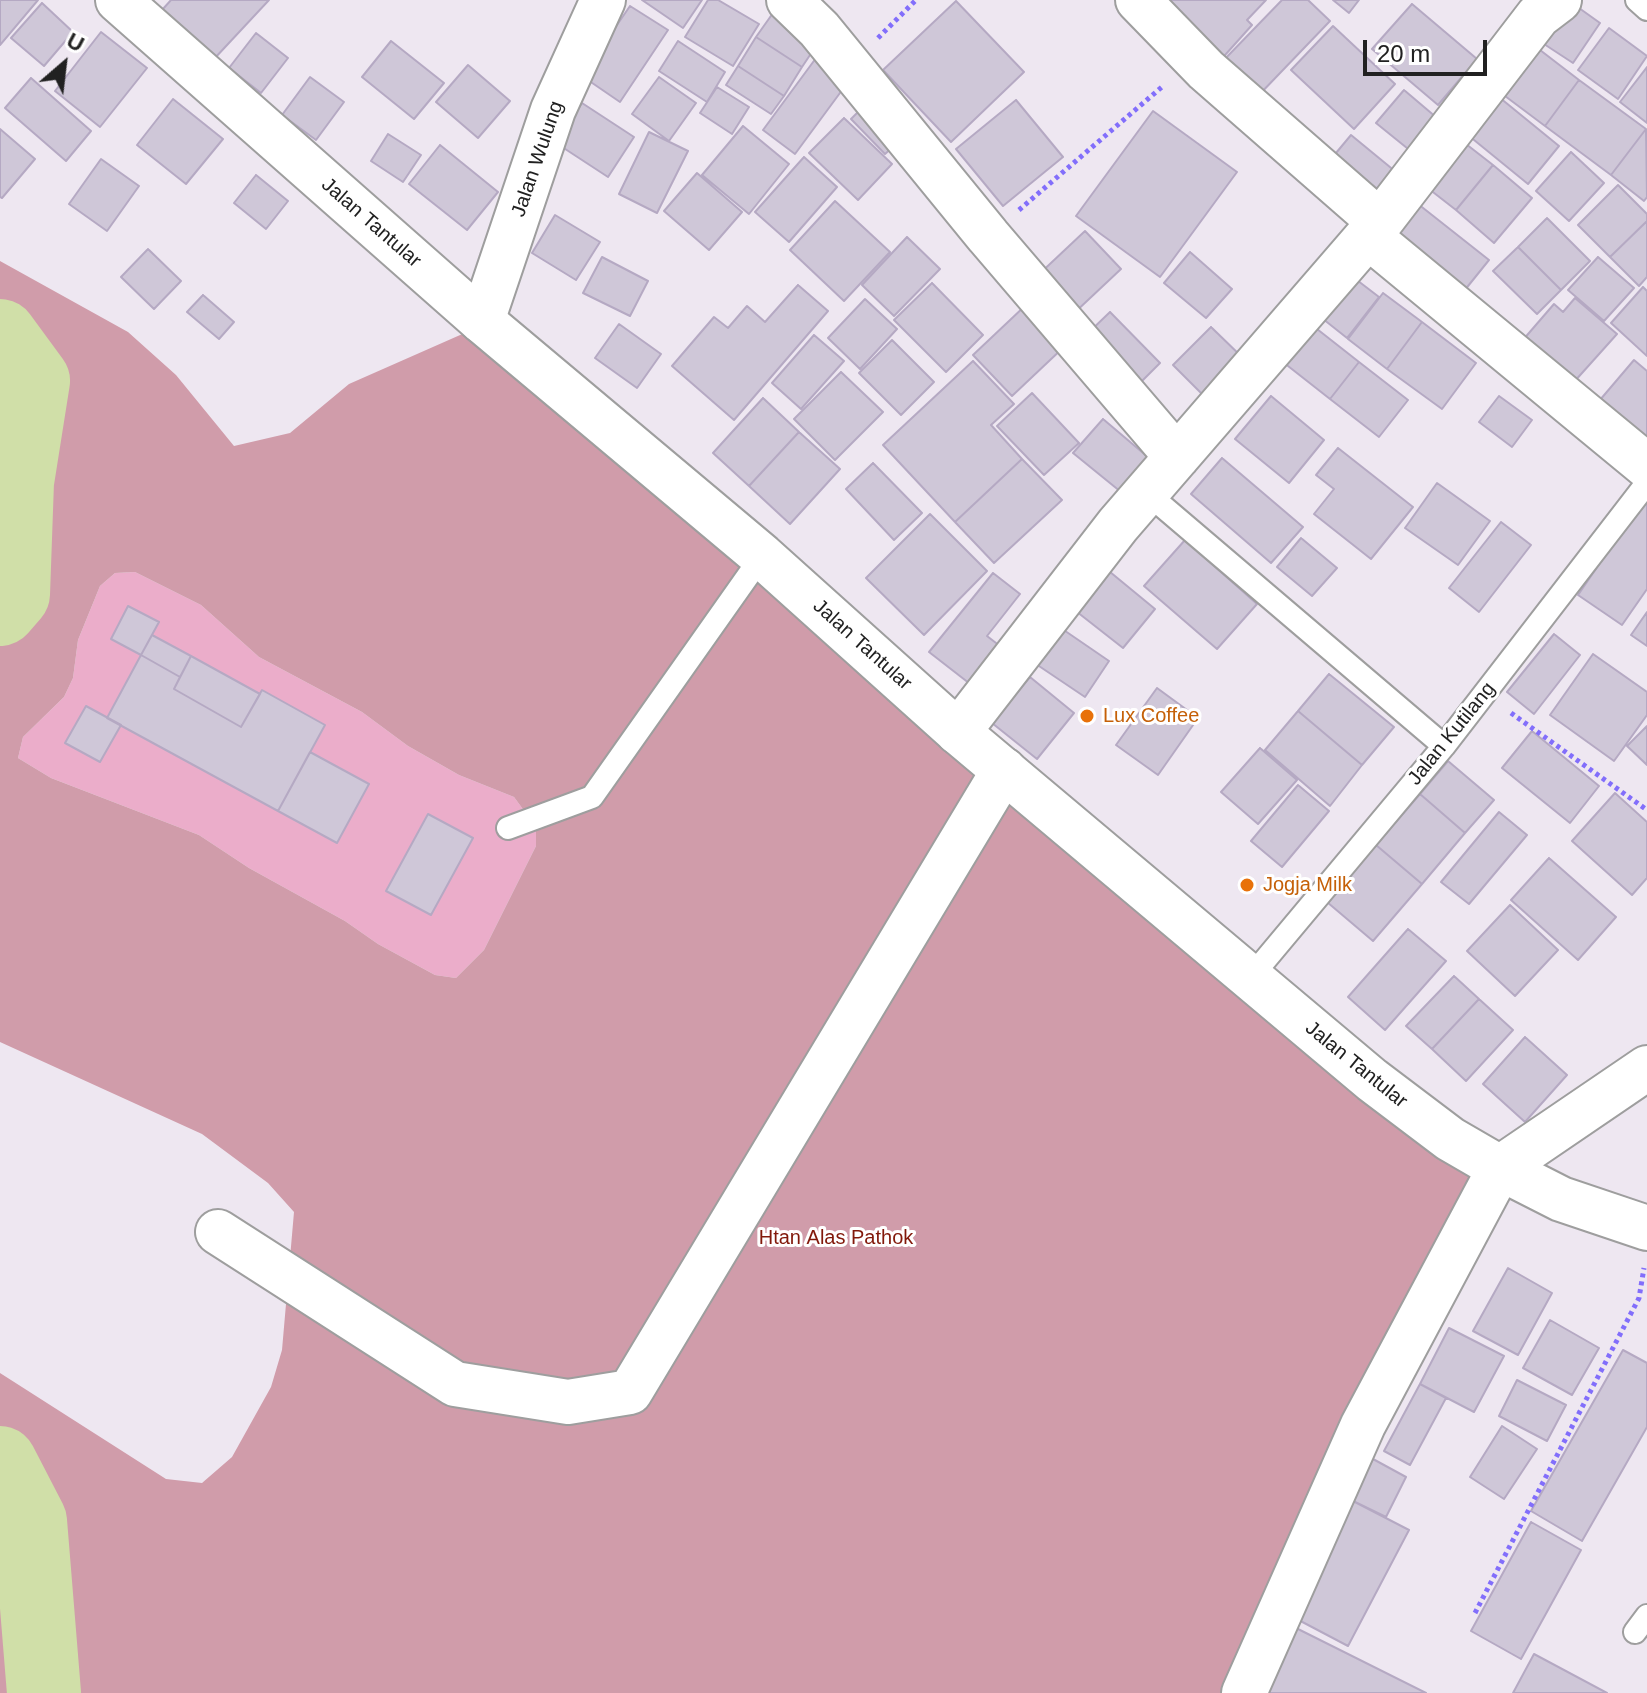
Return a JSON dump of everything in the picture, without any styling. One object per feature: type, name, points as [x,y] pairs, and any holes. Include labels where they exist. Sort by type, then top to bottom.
[{"type":"street","name":"Jalan Tantular","points":[[118,0],[482,321],[762,556],[958,732],[1372,1080],[1450,1139],[1500,1168],[1561,1199],[1641,1226]]},
{"type":"street","name":"Jalan Wulung","points":[[482,321],[553,110],[603,0]]},
{"type":"street","points":[[789,0],[819,29],[988,236],[1177,457]]},
{"type":"street","points":[[1138,0],[1195,59],[1374,229],[1647,466]]},
{"type":"street","points":[[958,732],[1147,493],[1374,229],[1540,5]]},
{"type":"street","points":[[218,1232],[455,1384],[568,1402],[630,1392],[1004,770]]},
{"type":"street","points":[[1244,1693],[1363,1425],[1500,1168],[1647,1068]]},
{"type":"lane","points":[[1637,0],[1647,9]]},
{"type":"lane","name":"Jalan Kutilang","points":[[1250,978],[1444,746],[1647,483]]},
{"type":"lane","points":[[1147,493],[1444,746]]},
{"type":"lane","points":[[508,828],[592,797],[762,556]]},
{"type":"path","points":[[988,236],[1195,59]]},
{"type":"path","points":[[1483,694],[1647,810]]},
{"type":"path","points":[[1475,1613],[1639,1298],[1645,1271],[1641,1226]]},
{"type":"shaded area","points":[[135,572],[201,605],[259,657],[362,712],[408,746],[459,775],[514,797],[536,827],[536,846],[484,950],[456,978],[435,975],[378,944],[345,921],[249,868],[199,835],[51,778],[18,758],[23,737],[64,697],[73,678],[78,640],[100,586],[115,573]]},
{"type":"green space","name":"Htan Alas Pathok","points":[[0,261],[128,332],[176,375],[234,446],[290,433],[349,384],[476,328],[1480,1179],[1238,1693],[0,1693],[0,1373],[166,1479],[202,1483],[232,1457],[271,1387],[282,1350],[294,1212],[268,1183],[202,1134],[0,1042],[0,622],[22,598],[26,482],[43,378],[0,320]],"holes":[[[135,572],[201,605],[259,657],[362,712],[408,746],[459,775],[514,797],[536,827],[536,846],[484,950],[456,978],[435,975],[378,944],[345,921],[249,868],[199,835],[51,778],[18,758],[23,737],[64,697],[73,678],[78,640],[100,586],[115,573]]]},
{"type":"building","points":[[0,0],[38,0],[0,45]]},
{"type":"building","points":[[171,0],[269,0],[214,59],[162,10]]},
{"type":"building","points":[[642,0],[702,0],[683,28]]},
{"type":"building","points":[[708,0],[718,0],[759,24],[733,66],[685,37]]},
{"type":"building","points":[[1164,0],[1266,0],[1247,20],[1252,25],[1217,64]]},
{"type":"building","points":[[1282,0],[1308,0],[1330,21],[1257,97],[1221,63]]},
{"type":"building","points":[[1333,0],[1359,0],[1349,13]]},
{"type":"building","points":[[956,1],[1024,72],[951,142],[883,70]]},
{"type":"building","points":[[42,3],[73,32],[44,66],[11,38]]},
{"type":"building","points":[[1572,3],[1600,23],[1573,63],[1544,44]]},
{"type":"building","points":[[1412,4],[1477,59],[1438,105],[1372,49]]},
{"type":"building","points":[[630,6],[668,30],[620,102],[582,76]]},
{"type":"building","points":[[773,13],[818,43],[802,67],[756,37]]},
{"type":"building","points":[[1333,26],[1395,84],[1354,129],[1291,70]]},
{"type":"building","points":[[1609,28],[1647,56],[1618,99],[1578,70]]},
{"type":"building","points":[[101,32],[147,68],[100,127],[55,91]]},
{"type":"building","points":[[256,33],[288,58],[261,93],[229,68]]},
{"type":"building","points":[[756,37],[802,67],[784,96],[738,66]]},
{"type":"building","points":[[391,41],[444,83],[414,119],[362,77]]},
{"type":"building","points":[[678,41],[725,72],[707,102],[659,71]]},
{"type":"building","points":[[1540,50],[1579,80],[1545,126],[1505,96]]},
{"type":"building","points":[[819,54],[851,78],[795,154],[763,130]]},
{"type":"building","points":[[468,65],[510,101],[478,138],[436,102]]},
{"type":"building","points":[[738,66],[784,96],[771,114],[726,85]]},
{"type":"building","points":[[1647,67],[1647,123],[1620,102]]},
{"type":"building","points":[[310,77],[344,102],[316,140],[282,115]]},
{"type":"building","points":[[659,77],[696,103],[669,141],[632,114]]},
{"type":"building","points":[[31,78],[91,131],[66,161],[5,108]]},
{"type":"building","points":[[1579,80],[1646,129],[1611,175],[1545,126]]},
{"type":"building","points":[[717,87],[749,107],[732,134],[700,113]]},
{"type":"building","points":[[1404,90],[1450,129],[1423,161],[1376,123]]},
{"type":"building","points":[[1494,93],[1559,146],[1528,184],[1463,131]]},
{"type":"building","points":[[173,99],[223,139],[186,184],[137,145]]},
{"type":"building","points":[[1016,100],[1063,157],[1003,206],[956,149]]},
{"type":"building","points":[[868,102],[903,138],[885,154],[851,119]]},
{"type":"building","points":[[582,103],[634,137],[608,177],[556,143]]},
{"type":"building","points":[[1153,111],[1237,172],[1160,277],[1076,216]]},
{"type":"building","points":[[844,118],[892,164],[858,200],[809,153]]},
{"type":"building","points":[[743,126],[789,164],[749,214],[702,175]]},
{"type":"building","points":[[0,129],[35,159],[2,198],[0,197]]},
{"type":"building","points":[[1646,129],[1647,197],[1644,201],[1611,175]]},
{"type":"building","points":[[649,132],[688,151],[657,213],[619,194]]},
{"type":"building","points":[[388,134],[421,155],[403,182],[371,161]]},
{"type":"building","points":[[1351,135],[1396,172],[1375,196],[1331,159]]},
{"type":"building","points":[[1466,144],[1493,165],[1456,210],[1429,189]]},
{"type":"building","points":[[440,145],[498,192],[467,230],[409,184]]},
{"type":"building","points":[[1571,152],[1604,183],[1569,221],[1536,191]]},
{"type":"building","points":[[804,157],[837,187],[789,242],[755,212]]},
{"type":"building","points":[[101,159],[139,186],[107,231],[69,204]]},
{"type":"building","points":[[1493,165],[1532,198],[1494,243],[1456,210]]},
{"type":"building","points":[[697,173],[742,212],[709,250],[664,211]]},
{"type":"building","points":[[256,175],[288,201],[266,229],[234,203]]},
{"type":"building","points":[[1618,185],[1647,214],[1647,221],[1610,257],[1578,225]]},
{"type":"building","points":[[1413,200],[1489,260],[1460,296],[1384,236]]},
{"type":"building","points":[[835,201],[890,252],[844,301],[790,250]]},
{"type":"building","points":[[555,215],[600,242],[576,280],[532,253]]},
{"type":"building","points":[[1547,218],[1590,261],[1561,290],[1518,247]]},
{"type":"building","points":[[1647,221],[1647,277],[1639,286],[1610,257]]},
{"type":"building","points":[[1085,231],[1121,269],[1071,316],[1035,278]]},
{"type":"building","points":[[907,237],[940,269],[894,316],[862,285]]},
{"type":"building","points":[[1518,247],[1561,290],[1537,314],[1493,271]]},
{"type":"building","points":[[148,249],[181,281],[154,309],[121,277]]},
{"type":"building","points":[[1190,252],[1232,289],[1206,318],[1164,283]]},
{"type":"building","points":[[602,257],[648,281],[630,316],[583,293]]},
{"type":"building","points":[[1598,257],[1634,288],[1604,321],[1568,290]]},
{"type":"building","points":[[1349,274],[1379,297],[1347,338],[1318,315]]},
{"type":"building","points":[[932,283],[983,335],[946,372],[894,320]]},
{"type":"building","points":[[798,285],[828,311],[734,420],[672,366],[714,317],[728,328],[747,306],[765,322]]},
{"type":"building","points":[[1643,287],[1647,291],[1647,356],[1611,323]]},
{"type":"building","points":[[1383,293],[1422,322],[1387,369],[1348,339]]},
{"type":"building","points":[[203,295],[234,322],[219,339],[187,312]]},
{"type":"building","points":[[1575,298],[1617,334],[1565,392],[1516,348],[1554,304],[1563,312]]},
{"type":"building","points":[[865,299],[897,329],[860,369],[828,338]]},
{"type":"building","points":[[1027,304],[1066,345],[1012,396],[973,355]]},
{"type":"building","points":[[1110,312],[1160,363],[1133,390],[1083,338]]},
{"type":"building","points":[[1303,318],[1359,362],[1330,399],[1274,355]]},
{"type":"building","points":[[1422,322],[1476,363],[1442,409],[1387,369]]},
{"type":"building","points":[[619,324],[661,354],[637,388],[595,358]]},
{"type":"building","points":[[1211,327],[1244,359],[1206,398],[1173,365]]},
{"type":"building","points":[[814,335],[844,361],[801,409],[772,383]]},
{"type":"building","points":[[892,340],[934,382],[901,415],[859,373]]},
{"type":"building","points":[[1634,360],[1647,371],[1647,453],[1594,407]]},
{"type":"building","points":[[973,361],[1014,404],[991,425],[1022,459],[955,522],[883,445]]},
{"type":"building","points":[[1359,362],[1408,400],[1379,437],[1330,399]]},
{"type":"building","points":[[841,372],[883,412],[835,460],[794,419]]},
{"type":"building","points":[[1032,393],[1079,443],[1044,475],[997,426]]},
{"type":"building","points":[[1271,396],[1324,440],[1289,483],[1235,439]]},
{"type":"building","points":[[1499,396],[1532,420],[1512,447],[1479,422]]},
{"type":"building","points":[[763,398],[799,432],[749,486],[713,453]]},
{"type":"building","points":[[1103,419],[1149,458],[1121,492],[1073,453]]},
{"type":"building","points":[[799,432],[840,469],[790,524],[749,486]]},
{"type":"building","points":[[1338,448],[1413,507],[1371,559],[1314,514],[1334,489],[1316,475]]},
{"type":"building","points":[[1222,458],[1303,527],[1271,563],[1191,494]]},
{"type":"building","points":[[1022,459],[1062,500],[994,563],[955,522]]},
{"type":"building","points":[[873,463],[922,513],[894,540],[846,489]]},
{"type":"building","points":[[1437,483],[1490,521],[1458,565],[1405,528]]},
{"type":"building","points":[[1644,499],[1647,501],[1647,589],[1622,625],[1578,595]]},
{"type":"building","points":[[930,514],[987,571],[924,635],[866,578]]},
{"type":"building","points":[[1501,522],[1531,545],[1479,612],[1449,588]]},
{"type":"building","points":[[1301,538],[1337,568],[1312,596],[1277,567]]},
{"type":"building","points":[[1185,540],[1257,604],[1217,649],[1144,586]]},
{"type":"building","points":[[1104,567],[1155,609],[1123,648],[1072,608]]},
{"type":"building","points":[[993,573],[1020,594],[987,636],[1005,650],[974,687],[929,652]]},
{"type":"building","points":[[128,606],[159,622],[141,655],[111,639]]},
{"type":"building","points":[[1647,612],[1647,646],[1631,635]]},
{"type":"building","points":[[1055,624],[1109,661],[1085,697],[1030,660]]},
{"type":"building","points":[[1554,634],[1580,655],[1534,714],[1507,692]]},
{"type":"building","points":[[152,635],[191,656],[180,677],[141,655]]},
{"type":"building","points":[[1593,654],[1647,692],[1647,715],[1614,761],[1550,715]]},
{"type":"building","points":[[141,655],[180,677],[174,689],[241,727],[262,690],[325,725],[278,811],[107,718]]},
{"type":"building","points":[[191,656],[260,694],[241,727],[174,689]]},
{"type":"building","points":[[1329,674],[1394,727],[1362,765],[1298,711]]},
{"type":"building","points":[[1030,677],[1074,713],[1037,759],[992,723]]},
{"type":"building","points":[[1157,688],[1198,718],[1158,775],[1116,745]]},
{"type":"building","points":[[86,706],[121,725],[100,762],[65,743]]},
{"type":"building","points":[[1298,711],[1362,765],[1330,806],[1265,750]]},
{"type":"building","points":[[1647,726],[1647,765],[1627,746]]},
{"type":"building","points":[[1532,731],[1599,786],[1570,823],[1502,768]]},
{"type":"building","points":[[1260,748],[1297,780],[1258,824],[1221,792]]},
{"type":"building","points":[[310,752],[369,784],[337,843],[278,811]]},
{"type":"building","points":[[1448,761],[1494,800],[1465,833],[1420,794]]},
{"type":"building","points":[[1298,785],[1329,811],[1282,867],[1251,841]]},
{"type":"building","points":[[1615,793],[1647,822],[1647,878],[1632,895],[1572,841]]},
{"type":"building","points":[[1420,794],[1465,833],[1422,884],[1376,845]]},
{"type":"building","points":[[1499,812],[1527,835],[1469,904],[1441,882]]},
{"type":"building","points":[[428,814],[473,838],[431,915],[386,891]]},
{"type":"building","points":[[1376,845],[1422,884],[1373,941],[1327,902]]},
{"type":"building","points":[[1549,858],[1616,917],[1578,960],[1511,900]]},
{"type":"building","points":[[1510,905],[1558,950],[1515,996],[1467,951]]},
{"type":"building","points":[[1408,929],[1446,961],[1385,1030],[1348,997]]},
{"type":"building","points":[[1454,976],[1479,999],[1432,1049],[1406,1026]]},
{"type":"building","points":[[1479,999],[1513,1030],[1466,1081],[1432,1049]]},
{"type":"building","points":[[1525,1037],[1567,1075],[1525,1122],[1483,1084]]},
{"type":"building","points":[[1508,1268],[1552,1293],[1518,1355],[1473,1331]]},
{"type":"building","points":[[1550,1320],[1599,1348],[1572,1395],[1523,1368]]},
{"type":"building","points":[[1449,1328],[1504,1356],[1474,1412],[1420,1384]]},
{"type":"building","points":[[1623,1350],[1647,1363],[1647,1427],[1582,1541],[1531,1511]]},
{"type":"building","points":[[1517,1380],[1566,1405],[1547,1441],[1499,1416]]},
{"type":"building","points":[[1420,1384],[1446,1398],[1410,1465],[1384,1451]]},
{"type":"building","points":[[1502,1426],[1537,1449],[1504,1499],[1470,1477]]},
{"type":"building","points":[[1373,1459],[1406,1477],[1386,1517],[1351,1500]]},
{"type":"building","points":[[1351,1500],[1409,1530],[1348,1646],[1291,1616]]},
{"type":"building","points":[[1531,1522],[1581,1550],[1521,1659],[1471,1631]]},
{"type":"building","points":[[1296,1628],[1426,1693],[1263,1693]]},
{"type":"building","points":[[1534,1654],[1607,1693],[1513,1693]]},
{"type":"waterway","points":[[0,336],[33,381],[17,482],[13,594],[0,609]]},
{"type":"waterway","points":[[0,1463],[30,1521],[44,1693]]},
{"type":"place","name":"Lux Coffee","points":[[1087,716]]},
{"type":"place","name":"Jogja Milk","points":[[1247,885]]}]
